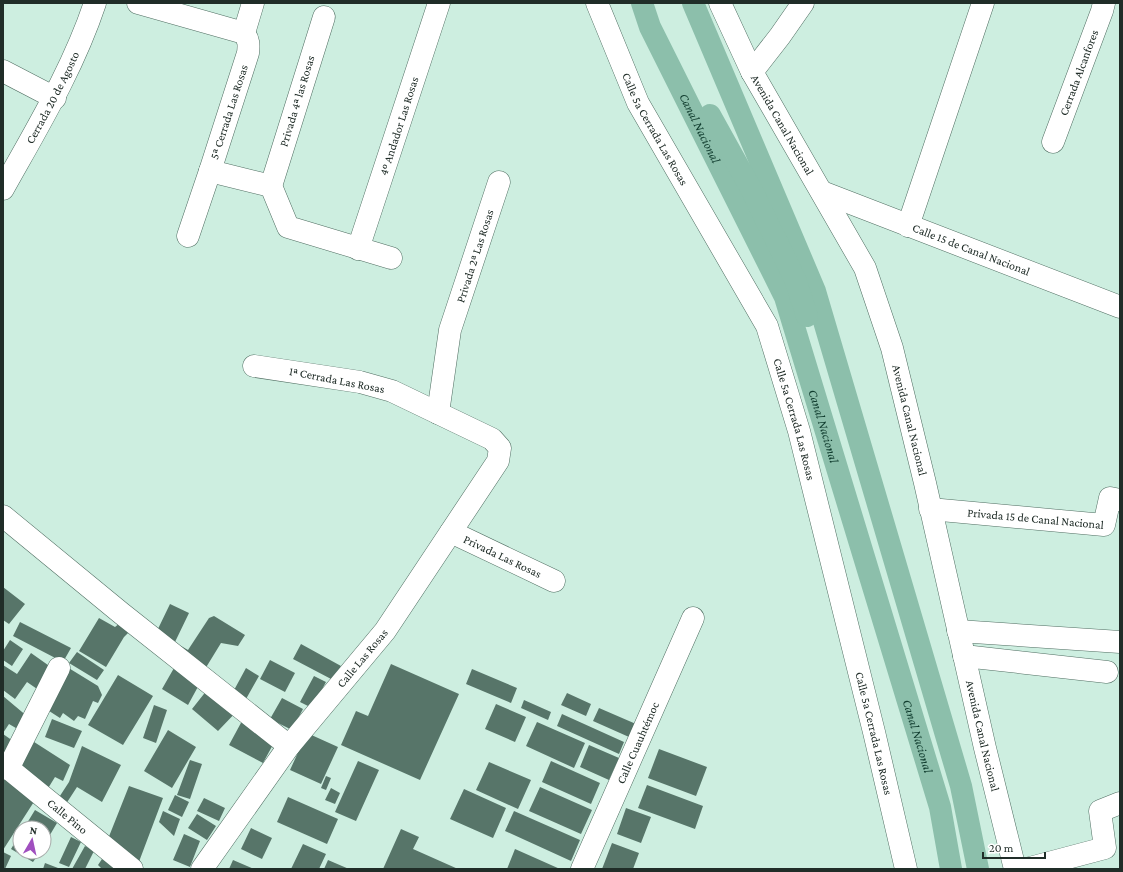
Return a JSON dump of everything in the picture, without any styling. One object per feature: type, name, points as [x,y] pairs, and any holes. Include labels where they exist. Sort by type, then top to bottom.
[{"type":"street","name":"Cerrada 20 de Agosto","points":[[3,189],[72,65],[95,3]]},
{"type":"street","points":[[138,3],[246,43]]},
{"type":"street","name":"5ª Cerrada Las Rosas","points":[[188,236],[210,171],[246,43],[253,3]]},
{"type":"street","name":"4º Andador Las Rosas","points":[[358,249],[439,3]]},
{"type":"street","name":"Calle 5a Cerrada Las Rosas","points":[[597,3],[638,103],[767,326],[799,431],[874,732],[906,869]]},
{"type":"street","name":"Avenida Canal Nacional","points":[[720,3],[752,72],[865,268],[892,348],[985,748],[1016,869]]},
{"type":"street","points":[[752,72],[803,3]]},
{"type":"street","points":[[908,226],[983,3]]},
{"type":"street","name":"Cerrada Alcanfores","points":[[1054,142],[1104,3]]},
{"type":"street","name":"Privada 4ª las Rosas","points":[[271,186],[324,17]]},
{"type":"street","points":[[3,71],[55,98]]},
{"type":"street","points":[[210,171],[271,186],[288,227],[391,258]]},
{"type":"street","name":"Privada 2ª Las Rosas","points":[[438,413],[450,330],[499,182]]},
{"type":"street","name":"Calle 15 de Canal Nacional","points":[[822,192],[1120,307]]},
{"type":"street","name":"1ª Cerrada Las Rosas","points":[[254,366],[360,382],[386,389],[492,439]]},
{"type":"street","name":"Calle Las Rosas","points":[[202,869],[288,746],[385,631],[498,461],[500,448],[492,439]]},
{"type":"street","name":"Privada 15 de Canal Nacional","points":[[930,509],[1104,525],[1110,498],[1120,500]]},
{"type":"street","points":[[3,516],[127,618],[288,746]]},
{"type":"street","name":"Privada Las Rosas","points":[[451,532],[554,581]]},
{"type":"street","name":"Calle Cuauhtémoc","points":[[582,869],[693,618]]},
{"type":"street","points":[[958,631],[1120,642]]},
{"type":"street","points":[[964,656],[1107,672]]},
{"type":"street","points":[[6,767],[59,668]]},
{"type":"street","name":"Calle Pino","points":[[6,767],[132,869]]},
{"type":"street","points":[[1026,869],[1105,848],[1100,811],[1120,803]]},
{"type":"building","points":[[3,587],[25,604],[9,624],[3,620]]},
{"type":"building","points":[[170,604],[189,613],[175,642],[156,633]]},
{"type":"building","points":[[214,616],[245,635],[238,646],[221,643],[202,674],[176,654],[181,646],[188,650],[209,618]]},
{"type":"building","points":[[99,618],[115,627],[120,623],[129,632],[124,637],[106,667],[79,651]]},
{"type":"building","points":[[20,622],[71,648],[63,662],[13,636]]},
{"type":"building","points":[[10,640],[23,649],[12,666],[3,660],[3,651]]},
{"type":"building","points":[[301,644],[341,666],[333,680],[293,659]]},
{"type":"building","points":[[77,652],[104,670],[97,680],[69,663]]},
{"type":"building","points":[[31,653],[55,670],[40,691],[27,682],[15,699],[3,690],[3,665],[17,674]]},
{"type":"building","points":[[270,660],[295,673],[285,692],[260,679]]},
{"type":"building","points":[[391,664],[459,694],[420,780],[341,745],[356,711],[368,716]]},
{"type":"building","points":[[67,667],[98,686],[102,695],[98,703],[93,701],[85,719],[78,716],[74,721],[63,713],[60,718],[46,709]]},
{"type":"building","points":[[174,668],[200,683],[188,705],[162,689]]},
{"type":"building","points":[[246,668],[259,676],[246,699],[233,692]]},
{"type":"building","points":[[472,669],[517,688],[511,703],[466,684]]},
{"type":"building","points":[[118,675],[153,696],[123,745],[88,725]]},
{"type":"building","points":[[314,676],[326,682],[312,708],[300,702]]},
{"type":"building","points":[[211,685],[240,708],[218,731],[192,709]]},
{"type":"building","points":[[567,693],[591,704],[586,716],[561,705]]},
{"type":"building","points":[[3,696],[28,717],[21,731],[9,724],[3,733]]},
{"type":"building","points":[[282,698],[303,709],[292,730],[270,719]]},
{"type":"building","points":[[524,700],[551,712],[548,720],[521,708]]},
{"type":"building","points":[[496,704],[526,717],[515,742],[485,729]]},
{"type":"building","points":[[154,705],[167,710],[156,743],[143,738]]},
{"type":"building","points":[[599,708],[636,724],[629,737],[593,721]]},
{"type":"building","points":[[562,714],[624,742],[619,754],[557,726]]},
{"type":"building","points":[[52,719],[82,731],[74,748],[45,737]]},
{"type":"building","points":[[242,721],[276,739],[263,763],[229,745]]},
{"type":"building","points":[[537,722],[585,743],[574,768],[526,746]]},
{"type":"building","points":[[168,730],[196,747],[172,788],[144,771]]},
{"type":"building","points":[[307,733],[338,747],[321,784],[290,770]]},
{"type":"building","points":[[3,734],[16,743],[3,755]]},
{"type":"building","points":[[31,740],[70,765],[63,781],[55,777],[47,790],[17,766]]},
{"type":"building","points":[[589,745],[619,758],[609,780],[580,767]]},
{"type":"building","points":[[82,746],[121,765],[102,802],[77,787],[64,807],[56,802],[69,782]]},
{"type":"building","points":[[659,749],[707,767],[696,796],[648,778]]},
{"type":"building","points":[[190,760],[202,764],[190,799],[177,795]]},
{"type":"building","points":[[358,761],[379,770],[356,821],[335,812]]},
{"type":"building","points":[[551,761],[600,783],[591,804],[542,782]]},
{"type":"building","points":[[489,762],[531,780],[518,809],[476,790]]},
{"type":"building","points":[[3,770],[37,797],[22,820],[12,820],[12,836],[3,850]]},
{"type":"building","points":[[326,776],[331,778],[326,790],[321,788]]},
{"type":"building","points":[[647,785],[703,806],[695,829],[638,808]]},
{"type":"building","points":[[129,786],[163,798],[137,867],[106,844]]},
{"type":"building","points":[[540,787],[592,810],[581,834],[529,811]]},
{"type":"building","points":[[331,788],[340,793],[335,804],[325,800]]},
{"type":"building","points":[[464,789],[506,808],[493,838],[450,819]]},
{"type":"building","points":[[175,795],[189,802],[182,817],[168,810]]},
{"type":"building","points":[[288,797],[338,819],[327,844],[277,822]]},
{"type":"building","points":[[204,798],[225,808],[219,821],[197,811]]},
{"type":"building","points":[[626,808],[651,817],[641,843],[617,834]]},
{"type":"building","points":[[35,810],[52,820],[29,820]]},
{"type":"building","points":[[163,811],[180,819],[174,836],[159,822]]},
{"type":"building","points":[[514,811],[580,840],[571,861],[505,831]]},
{"type":"building","points":[[197,814],[216,826],[207,840],[188,828]]},
{"type":"building","points":[[52,820],[57,823],[52,831]]},
{"type":"building","points":[[251,828],[272,838],[262,859],[241,849]]},
{"type":"building","points":[[401,829],[419,837],[413,849],[458,869],[383,869]]},
{"type":"building","points":[[184,834],[200,841],[190,867],[173,860]]},
{"type":"building","points":[[71,837],[81,842],[69,867],[59,863]]},
{"type":"building","points":[[612,843],[639,853],[633,869],[602,869]]},
{"type":"building","points":[[303,844],[326,854],[319,869],[291,869]]},
{"type":"building","points":[[85,846],[94,851],[85,869],[72,869]]},
{"type":"building","points":[[515,849],[560,869],[507,869]]},
{"type":"building","points":[[3,852],[11,856],[5,869],[3,869]]},
{"type":"building","points":[[102,859],[116,869],[102,869],[98,865]]},
{"type":"building","points":[[233,860],[254,869],[229,869]]},
{"type":"building","points":[[328,860],[349,869],[324,869]]},
{"type":"building","points":[[45,863],[58,868],[58,869],[43,869]]},
{"type":"waterway","name":"Canal Nacional","points":[[642,3],[650,27],[785,297],[940,807],[951,869]]},
{"type":"waterway","name":"Canal Nacional","points":[[693,3],[815,291],[961,786],[978,869]]},
{"type":"waterway","name":"Canal Nacional","points":[[710,115],[750,187],[795,279],[807,316]]}]
